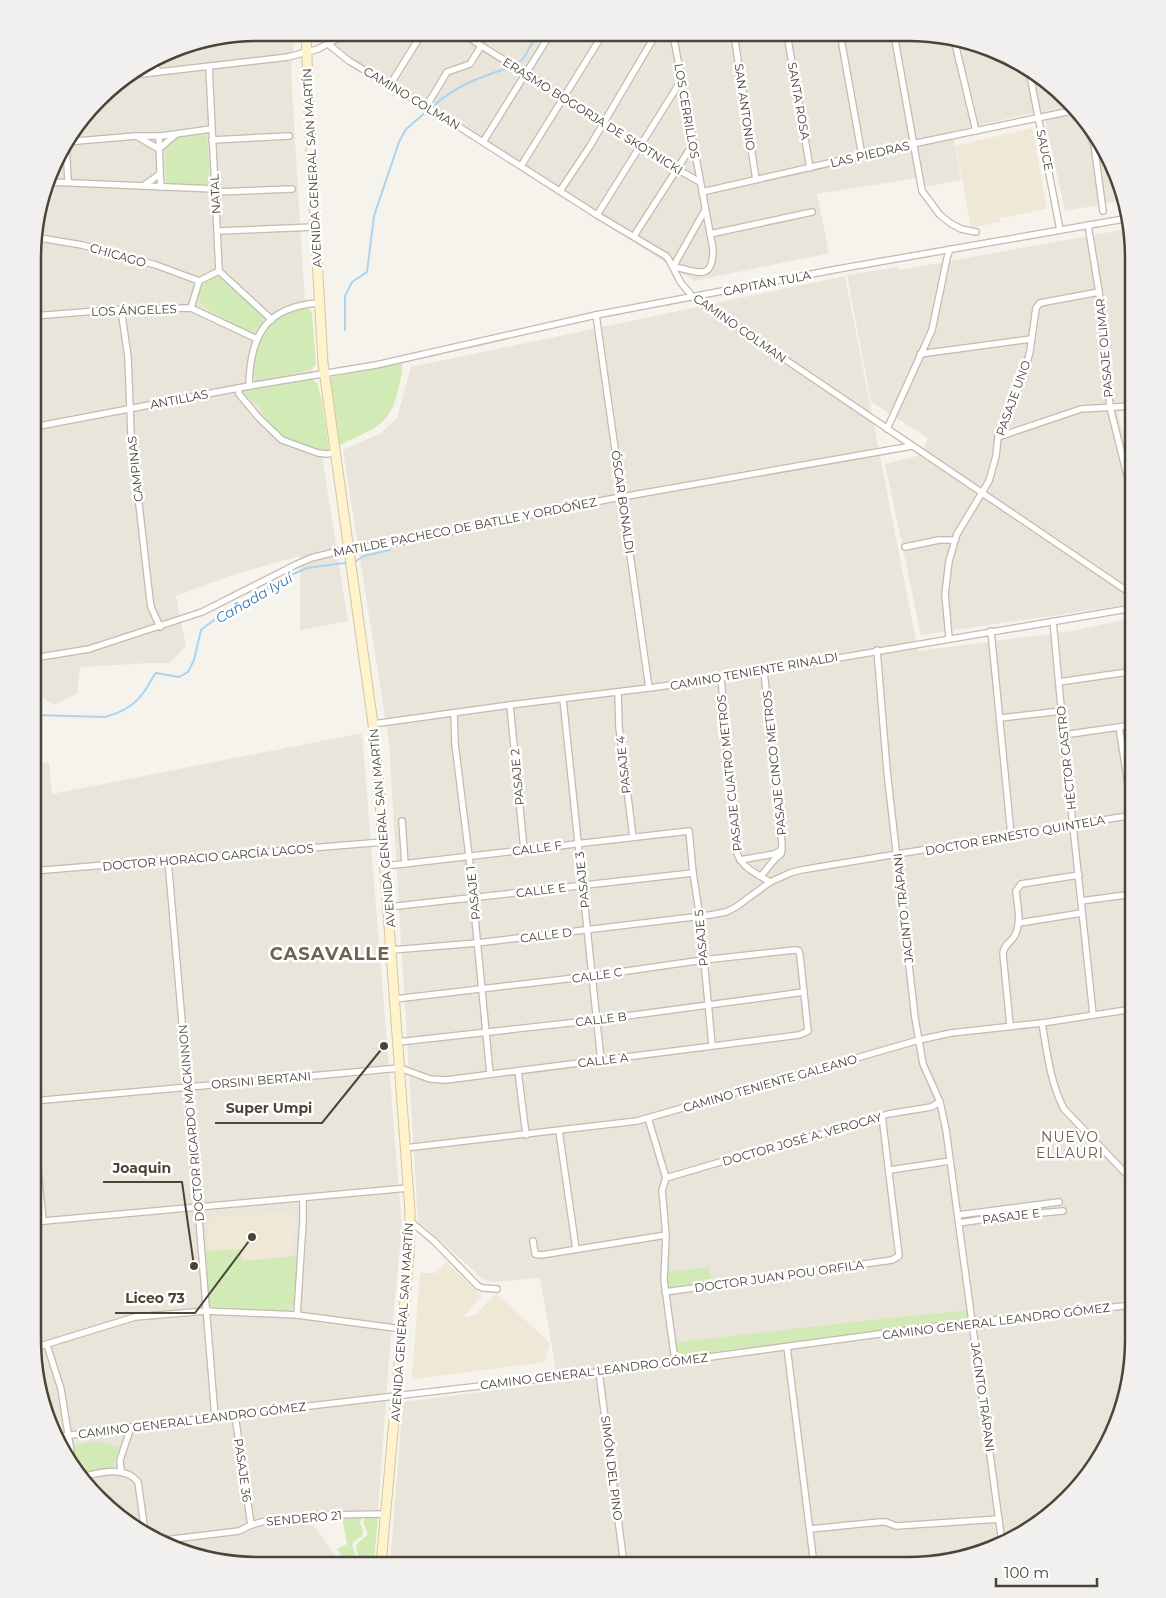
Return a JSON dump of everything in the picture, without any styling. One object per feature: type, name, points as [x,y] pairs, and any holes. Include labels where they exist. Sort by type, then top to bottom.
[{"type":"main road","name":"AVENIDA GENERAL SAN MARTÍN","points":[[306,41],[318,304],[324,373],[373,724],[392,950],[410,1221],[382,1557]]},
{"type":"street","points":[[145,74],[280,58],[306,53],[333,41]]},
{"type":"street","points":[[390,85],[417,41]]},
{"type":"street","name":"ERASMO BOGORJA DE SKOTNICKI","points":[[473,41],[676,170],[700,182]]},
{"type":"street","points":[[483,142],[546,41]]},
{"type":"street","points":[[521,166],[599,41]]},
{"type":"street","points":[[560,191],[652,41]]},
{"type":"street","name":"LOS CERRILLOS","points":[[673,267],[695,273],[707,271],[712,265],[713,257],[674,41]]},
{"type":"street","name":"SAN ANTONIO","points":[[735,41],[756,180]]},
{"type":"street","name":"SANTA ROSA","points":[[788,41],[810,168]]},
{"type":"street","points":[[895,41],[922,192],[940,215],[950,224],[961,229],[976,232]]},
{"type":"street","name":"CAMINO COLMAN","points":[[328,44],[349,61],[426,106],[597,215],[666,256],[680,284],[693,297],[1125,590]]},
{"type":"street","points":[[842,44],[862,156]]},
{"type":"street","points":[[426,106],[447,72],[470,64],[481,46]]},
{"type":"street","points":[[956,47],[976,131]]},
{"type":"street","name":"NATAL","points":[[209,67],[219,271]]},
{"type":"street","points":[[155,68],[159,72]]},
{"type":"street","points":[[597,215],[682,79]]},
{"type":"street","name":"SAUCE","points":[[1031,80],[1037,117],[1046,150],[1060,230]]},
{"type":"street","name":"LAS PIEDRAS","points":[[702,192],[912,144],[1068,112]]},
{"type":"street","points":[[76,141],[159,136],[212,129]]},
{"type":"street","points":[[159,149],[176,134]]},
{"type":"street","points":[[136,136],[159,149]]},
{"type":"street","points":[[159,136],[161,187]]},
{"type":"street","points":[[212,140],[289,136]]},
{"type":"street","points":[[634,236],[693,144]]},
{"type":"street","points":[[1095,148],[1103,211]]},
{"type":"street","points":[[67,157],[68,182]]},
{"type":"street","points":[[143,186],[160,174]]},
{"type":"street","points":[[55,182],[215,190],[292,189]]},
{"type":"street","points":[[673,267],[706,210]]},
{"type":"street","points":[[710,234],[812,212]]},
{"type":"street","name":"CAPITÁN TULA","points":[[324,373],[390,362],[596,315],[950,249],[1121,219]]},
{"type":"street","name":"PASAJE OLIMAR","points":[[1088,225],[1099,292],[1110,407],[1125,467]]},
{"type":"street","points":[[218,231],[315,227]]},
{"type":"street","name":"CHICAGO","points":[[42,238],[82,245],[156,265],[199,281]]},
{"type":"street","points":[[887,429],[932,330],[950,249]]},
{"type":"street","points":[[191,308],[199,281],[219,271],[272,320]]},
{"type":"street","name":"PASAJE UNO","points":[[949,638],[945,594],[949,561],[957,534],[983,492],[994,466],[998,437],[1024,374],[1036,308],[1040,303],[1099,292]]},
{"type":"street","points":[[249,386],[250,362],[257,339],[263,330],[283,312],[298,306],[318,304]]},
{"type":"street","name":"LOS ÁNGELES","points":[[41,315],[121,309],[191,308],[257,339]]},
{"type":"street","name":"CAMPINAS","points":[[121,309],[128,357],[129,409],[149,592],[151,607],[160,627]]},
{"type":"street","name":"ÓSCAR BONALDI","points":[[596,315],[649,688]]},
{"type":"street","points":[[920,354],[1031,339]]},
{"type":"street","name":"ANTILLAS","points":[[41,426],[324,373]]},
{"type":"street","points":[[238,388],[239,394],[259,418],[282,440],[318,453],[334,453]]},
{"type":"street","points":[[998,437],[1081,409],[1125,406]]},
{"type":"street","name":"MATILDE PACHECO DE BATLLE Y ORDÓÑEZ","points":[[41,657],[89,649],[160,627],[210,609],[302,562],[331,553],[384,545],[622,497],[912,446]]},
{"type":"street","points":[[905,547],[939,540],[955,540]]},
{"type":"street","name":"CAMINO TENIENTE RINALDI","points":[[373,724],[720,678],[1125,609]]},
{"type":"street","name":"HÉCTOR CASTRO","points":[[1053,621],[1063,736],[1093,1014]]},
{"type":"street","points":[[991,631],[1011,835]]},
{"type":"street","name":"JACINTO TRÁPANI","points":[[877,650],[897,854],[919,1040],[923,1064],[940,1102],[946,1130],[1001,1535]]},
{"type":"street","name":"PASAJE CINCO METROS","points":[[761,876],[781,854],[782,850],[764,671]]},
{"type":"street","points":[[1059,682],[1125,672]]},
{"type":"street","name":"PASAJE CUATRO METROS","points":[[720,678],[736,848],[740,860],[746,868],[770,882]]},
{"type":"street","name":"PASAJE 4","points":[[618,692],[619,727],[632,837]]},
{"type":"street","name":"PASAJE 3","points":[[563,699],[601,1060]]},
{"type":"street","name":"PASAJE 2","points":[[510,705],[524,850]]},
{"type":"street","points":[[1000,718],[1061,711]]},
{"type":"street","name":"PASAJE 1","points":[[454,713],[457,762],[469,856],[490,1074]]},
{"type":"street","points":[[1063,736],[1125,726]]},
{"type":"street","points":[[1119,727],[1125,765]]},
{"type":"street","name":"DOCTOR ERNESTO QUINTELA","points":[[700,917],[726,912],[736,907],[770,882],[801,870],[1125,816]]},
{"type":"street","points":[[402,821],[405,864]]},
{"type":"street","name":"CALLE F","points":[[385,866],[689,831]]},
{"type":"street","name":"PASAJE 5","points":[[689,831],[700,917],[712,1045]]},
{"type":"street","name":"DOCTOR HORACIO GARCÍA LAGOS","points":[[41,871],[383,842]]},
{"type":"street","points":[[740,860],[774,854],[782,850]]},
{"type":"street","name":"DOCTOR RICARDO MACKINNON","points":[[168,860],[215,1417]]},
{"type":"street","name":"CALLE E","points":[[388,907],[693,873]]},
{"type":"street","points":[[1010,1025],[1003,949],[1013,938],[1019,923],[1017,887],[1021,884],[1078,875]]},
{"type":"street","points":[[1081,901],[1125,895]]},
{"type":"street","points":[[1019,923],[1082,913]]},
{"type":"street","name":"CALLE D","points":[[392,950],[477,943],[700,917]]},
{"type":"street","name":"CALLE C","points":[[395,999],[792,950],[799,951],[804,992]]},
{"type":"street","name":"CALLE B","points":[[398,1042],[597,1020],[804,992]]},
{"type":"street","name":"CALLE A","points":[[400,1068],[434,1080],[799,1035],[808,1031],[804,992]]},
{"type":"street","name":"CAMINO TENIENTE GALEANO","points":[[405,1148],[611,1125],[648,1118],[919,1040],[951,1033],[1010,1025],[1042,1023],[1125,1010]]},
{"type":"street","points":[[1042,1023],[1051,1076],[1064,1109],[1125,1168]]},
{"type":"street","name":"ORSINI BERTANI","points":[[41,1101],[400,1068]]},
{"type":"street","points":[[518,1071],[526,1135]]},
{"type":"street","name":"DOCTOR JOSÉ A. VEROCAY","points":[[666,1178],[792,1140],[837,1131],[882,1116],[931,1107],[940,1102]]},
{"type":"street","points":[[882,1116],[890,1170],[950,1160]]},
{"type":"street","points":[[648,1118],[666,1178],[662,1190],[666,1235],[664,1273],[675,1361]]},
{"type":"street","points":[[558,1131],[576,1249]]},
{"type":"street","name":"DOCTOR JUAN POU ORFILA","points":[[665,1292],[892,1260],[899,1256],[890,1170]]},
{"type":"street","points":[[41,1221],[408,1188]]},
{"type":"street","points":[[41,1194],[44,1221]]},
{"type":"street","points":[[297,1315],[303,1198]]},
{"type":"street","name":"PASAJE E","points":[[958,1215],[1001,1211],[1059,1202]]},
{"type":"street","points":[[1037,1213],[1038,1204]]},
{"type":"street","points":[[1001,1211],[1006,1216]]},
{"type":"street","name":"PASAJE E","points":[[959,1223],[1006,1216],[1063,1211]]},
{"type":"street","points":[[410,1221],[434,1241],[478,1286],[497,1289]]},
{"type":"street","points":[[534,1241],[535,1254],[541,1255],[666,1235]]},
{"type":"street","name":"CAMINO GENERAL LEANDRO GÓMEZ","points":[[67,1436],[234,1414],[599,1372],[938,1326],[1125,1306]]},
{"type":"street","points":[[41,1346],[135,1317],[206,1310],[297,1315],[402,1329]]},
{"type":"street","points":[[47,1345],[61,1389],[69,1446]]},
{"type":"street","points":[[787,1347],[813,1557]]},
{"type":"street","name":"SIMÓN DEL PINO","points":[[599,1372],[623,1557]]},
{"type":"street","name":"PASAJE 36","points":[[234,1414],[251,1525]]},
{"type":"street","points":[[121,1471],[120,1460],[131,1428]]},
{"type":"street","points":[[89,1476],[121,1471],[129,1474],[138,1482],[145,1525]]},
{"type":"street","name":"SENDERO 21","points":[[173,1539],[239,1531],[266,1521],[320,1515],[386,1514]]},
{"type":"street","points":[[810,1529],[880,1522],[896,1526],[999,1519]]},
{"type":"shaded area","points":[[258,41],[294,41],[291,72],[304,288],[323,462],[348,621],[300,630],[300,556],[235,574],[176,596],[186,646],[170,663],[80,667],[77,693],[55,705],[41,697],[41,258],[45,216],[53,188],[70,150],[95,115],[126,86],[150,70],[188,53],[216,45]]},
{"type":"shaded area","points":[[319,41],[908,41],[950,45],[978,53],[1004,64],[1016,70],[1051,95],[1080,126],[1096,150],[1108,175],[1117,202],[1065,211],[1043,111],[953,131],[961,180],[925,187],[923,177],[817,194],[829,253],[694,281]]},
{"type":"shaded area","points":[[1032,128],[1047,209],[1000,218],[1000,222],[971,228],[956,146]]},
{"type":"shaded area","points":[[1123,230],[1125,258],[1125,411],[1118,413],[1125,443],[1125,605],[921,635],[885,464],[921,455],[928,438],[871,402],[847,275],[897,267],[900,270]]},
{"type":"shaded area","points":[[845,276],[918,651],[1072,631],[1125,620],[1125,1340],[1123,1368],[1121,1382],[1108,1423],[1096,1448],[1080,1472],[1051,1503],[1016,1528],[978,1545],[950,1553],[908,1557],[391,1557],[403,1402],[558,1382],[540,1278],[492,1282],[483,1279],[418,1221],[389,742],[343,450],[381,433],[397,418],[411,367]]},
{"type":"shaded area","points":[[362,733],[402,1228],[390,1347],[378,1510],[304,1512],[305,1521],[317,1529],[335,1557],[258,1557],[216,1553],[188,1545],[150,1528],[115,1503],[95,1483],[70,1448],[53,1410],[45,1382],[41,1340],[41,763],[49,763],[52,794]]},
{"type":"shaded area","points":[[287,1211],[295,1219],[293,1257],[242,1261],[240,1249],[210,1251],[208,1224],[210,1218],[250,1215],[253,1218],[272,1212]]},
{"type":"shaded area","points":[[446,1262],[482,1296],[463,1317],[476,1315],[496,1293],[550,1343],[545,1362],[416,1379],[412,1376],[420,1273],[436,1273]]},
{"type":"green space","points":[[207,134],[210,185],[166,184],[165,138]]},
{"type":"green space","points":[[214,277],[221,277],[264,316],[263,326],[257,331],[250,331],[215,313],[200,302],[199,294],[202,285]]},
{"type":"green space","points":[[302,308],[310,309],[312,313],[315,366],[302,372],[256,380],[253,374],[253,367],[264,334],[283,315]]},
{"type":"green space","points":[[402,363],[402,373],[394,403],[383,421],[368,432],[338,446],[329,382],[332,377]]},
{"type":"green space","points":[[311,378],[317,383],[322,401],[329,450],[324,452],[281,437],[270,425],[259,406],[242,393],[243,389]]},
{"type":"green space","points":[[240,1249],[242,1261],[298,1256],[295,1301],[290,1310],[280,1312],[209,1306],[205,1251]]},
{"type":"green space","points":[[708,1267],[712,1283],[668,1287],[667,1272]]},
{"type":"green space","points":[[971,1310],[973,1322],[675,1361],[672,1343],[879,1319]]},
{"type":"green space","points":[[94,1441],[119,1446],[113,1469],[86,1471],[75,1455],[73,1446]]},
{"type":"green space","points":[[363,1516],[360,1522],[363,1530],[362,1536],[353,1542],[352,1545],[356,1557],[342,1557],[337,1549],[347,1544],[342,1517]]},
{"type":"green space","points":[[378,1516],[375,1557],[359,1557],[356,1550],[359,1542],[368,1534],[363,1522],[365,1518]]},
{"type":"waterway","points":[[516,64],[523,59],[533,41]]},
{"type":"waterway","points":[[432,107],[450,93],[468,83],[508,68]]},
{"type":"waterway","points":[[345,330],[345,296],[352,282],[367,272],[374,216],[399,142],[406,129],[426,112]]},
{"type":"waterway","name":"Cañada Iyuí","points":[[356,561],[364,556],[390,550]]},
{"type":"waterway","name":"Cañada Iyuí","points":[[41,715],[105,717],[121,711],[139,698],[156,673],[179,677],[188,672],[194,660],[201,630],[223,613],[247,602],[282,579],[307,568],[345,563]]},
{"type":"place","name":"Super Umpi","points":[[384,1046]]},
{"type":"place","name":"Liceo 73","points":[[252,1237]]},
{"type":"place","name":"Joaquin","points":[[194,1266]]},
{"type":"district","name":"CASAVALLE","points":[[330,954]]},
{"type":"district","name":"NUEVO ELLAURI","points":[[1070,1146]]}]
